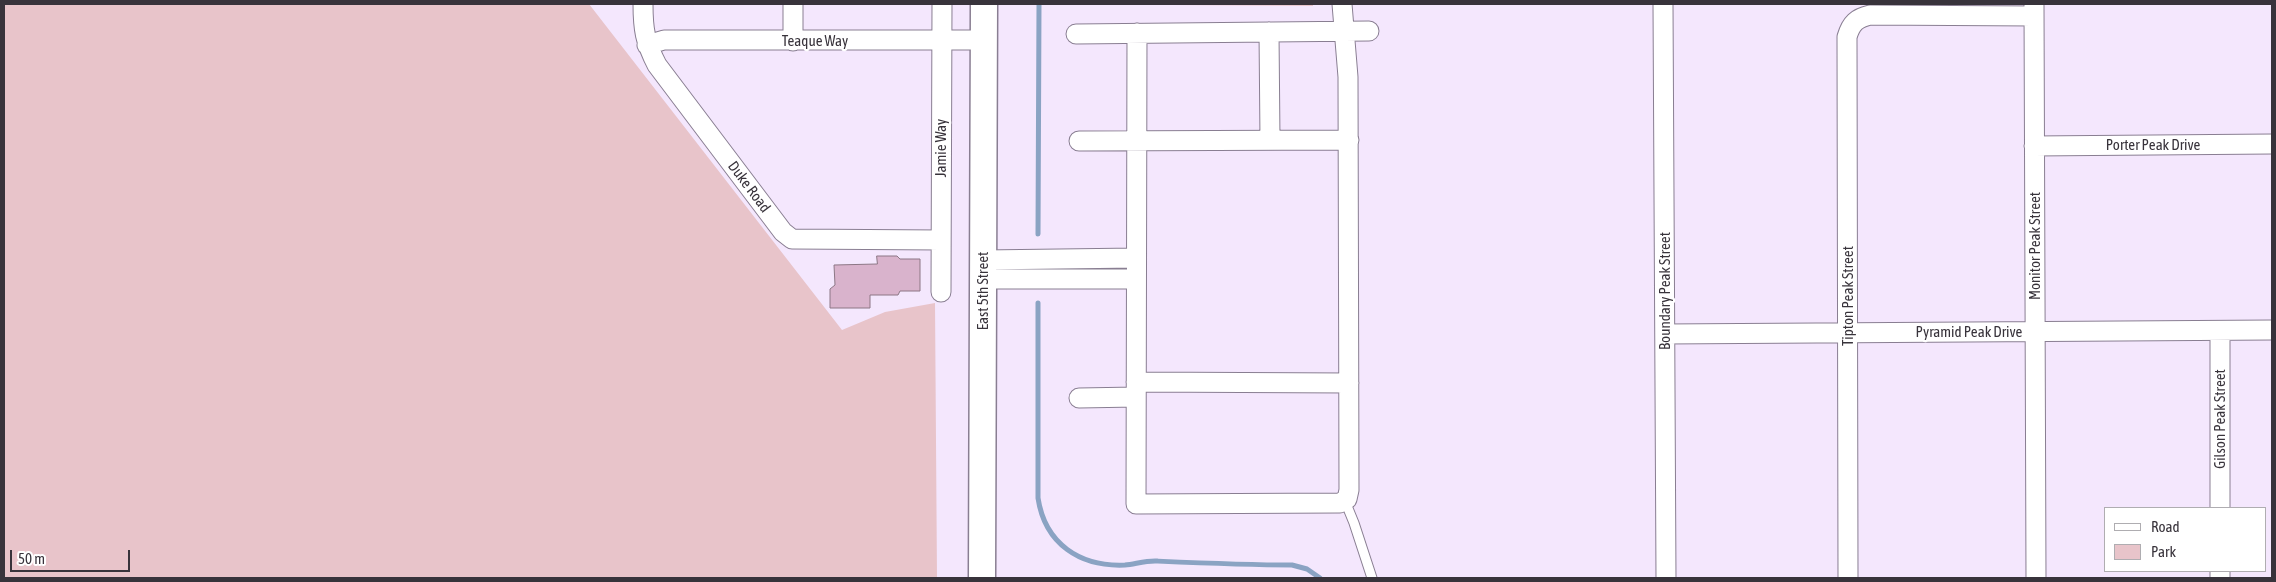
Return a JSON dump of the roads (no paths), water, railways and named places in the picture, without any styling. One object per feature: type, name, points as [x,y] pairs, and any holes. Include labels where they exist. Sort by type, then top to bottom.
[{"type":"main road","name":"East 5th Street","points":[[982,578],[984,4]]},
{"type":"street","name":"Duke Road","points":[[643,4],[643,29],[647,46],[663,73],[783,232],[792,239],[941,240]]},
{"type":"street","points":[[793,4],[793,41]]},
{"type":"street","name":"Jamie Way","points":[[941,292],[942,4]]},
{"type":"street","points":[[1137,33],[1136,504],[1340,503],[1345,501],[1349,490],[1349,140],[1348,77],[1342,4]]},
{"type":"street","name":"Boundary Peak Street","points":[[1663,4],[1666,578]]},
{"type":"street","name":"Tipton Peak Street","points":[[1848,578],[1847,37],[1849,29],[1858,18],[1881,15],[2034,10]]},
{"type":"street","name":"Monitor Peak Street","points":[[2034,10],[2036,578]]},
{"type":"street","points":[[1076,34],[1369,31]]},
{"type":"street","points":[[1269,32],[1270,140]]},
{"type":"street","name":"Teaque Way","points":[[647,46],[664,40],[984,40]]},
{"type":"street","points":[[1079,141],[1349,140]]},
{"type":"street","name":"Porter Peak Drive","points":[[2034,146],[2272,144]]},
{"type":"street","points":[[1090,269],[1136,258]]},
{"type":"street","points":[[983,269],[1090,269],[1136,279]]},
{"type":"street","name":"Gilson Peak Street","points":[[2220,330],[2220,507]]},
{"type":"street","name":"Pyramid Peak Drive","points":[[1665,334],[2272,330]]},
{"type":"street","points":[[1079,398],[1136,390],[1349,383]]},
{"type":"lane","points":[[1345,501],[1372,578]]},
{"type":"waterway","points":[[1038,234],[1039,4]]},
{"type":"waterway","points":[[1038,303],[1038,498],[1048,528],[1067,550],[1093,562],[1109,565],[1125,565],[1147,561],[1292,565],[1307,569],[1320,578]]}]
